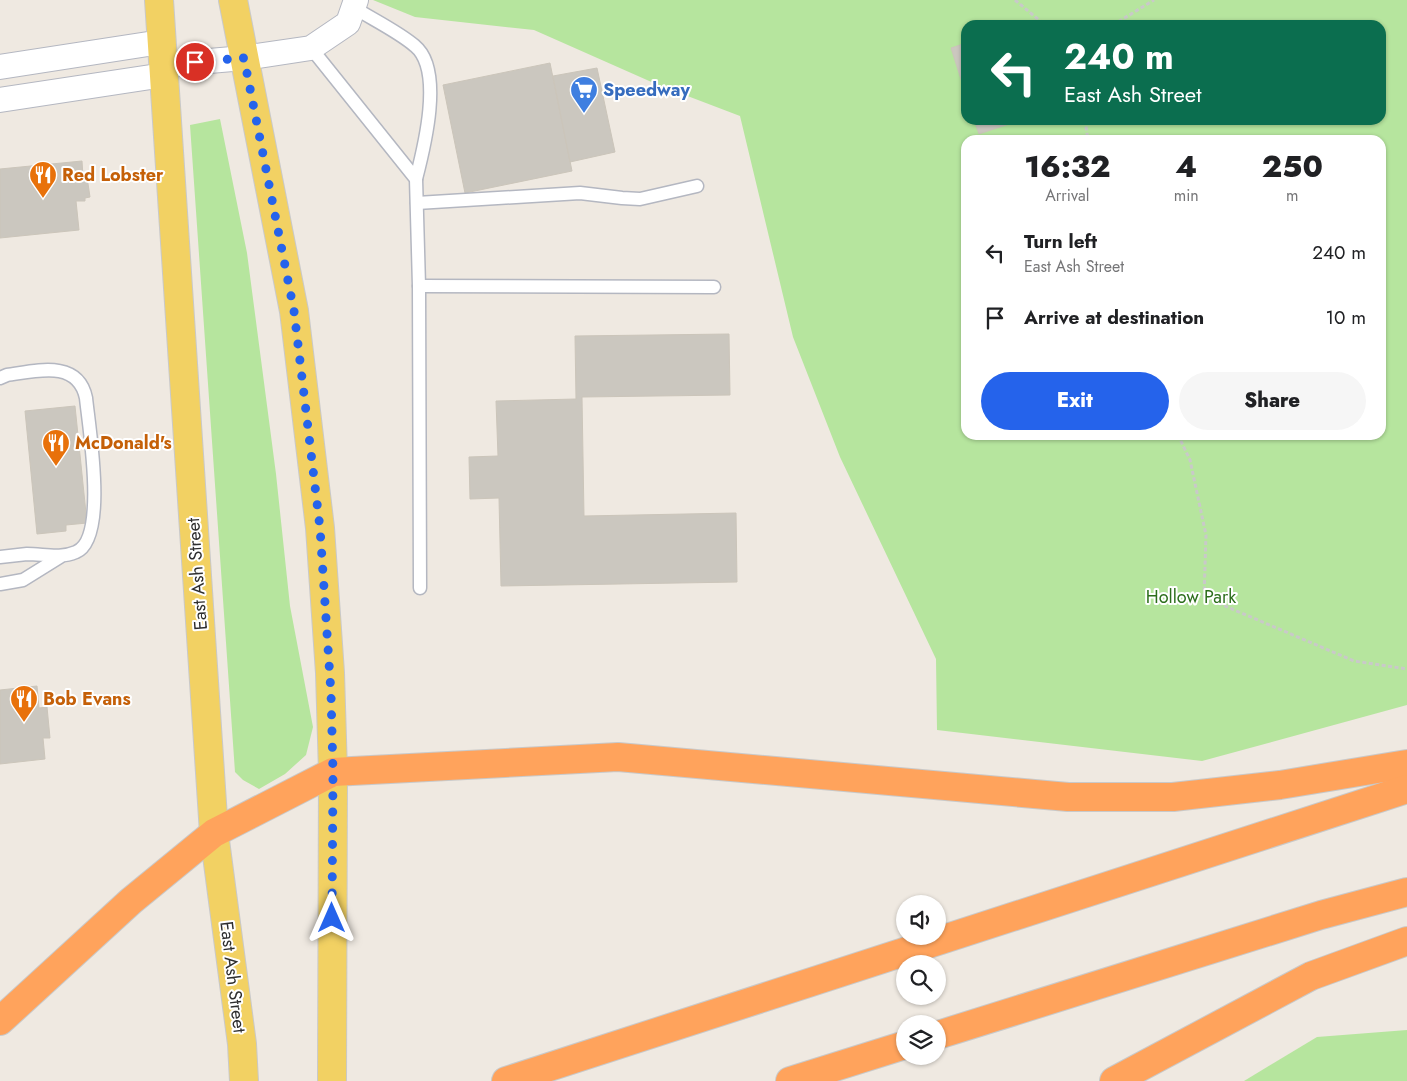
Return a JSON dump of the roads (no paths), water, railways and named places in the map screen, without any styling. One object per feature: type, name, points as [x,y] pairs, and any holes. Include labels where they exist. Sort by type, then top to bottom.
[{"type":"highway","points":[[0,1021],[131,902],[214,833],[333,772],[618,757],[1068,797],[1173,797],[1280,786],[1407,764]]},
{"type":"highway","points":[[506,1081],[1407,789]]},
{"type":"highway","points":[[946,1032],[1321,915],[1407,892]]},
{"type":"highway","points":[[1114,1081],[1311,976],[1407,940]]},
{"type":"highway","points":[[790,1081],[896,1048]]},
{"type":"main road","name":"East Ash Street","points":[[158,0],[214,833],[242,1044],[244,1081]]},
{"type":"main road","points":[[233,0],[295,321],[320,528],[330,673],[333,772],[332,1081]]},
{"type":"street","points":[[0,67],[244,58],[311,48],[348,23],[355,4]]},
{"type":"street","points":[[0,100],[162,60]]},
{"type":"lane","points":[[355,4],[417,47],[428,68],[430,121],[416,179],[419,286],[420,588]]},
{"type":"lane","points":[[311,48],[416,179]]},
{"type":"lane","points":[[417,203],[580,193],[640,199],[697,186]]},
{"type":"lane","points":[[419,286],[714,288]]},
{"type":"lane","points":[[0,378],[13,374],[60,371],[74,376],[84,391],[94,483],[92,528],[88,540],[82,549],[50,561],[22,580],[0,584]]},
{"type":"lane","points":[[0,557],[27,554],[61,556]]},
{"type":"place","name":"Speedway","points":[[584,114]]},
{"type":"place","name":"Red Lobster","points":[[43,199]]},
{"type":"place","name":"McDonald's","points":[[56,467]]},
{"type":"place","name":"Bob Evans","points":[[24,723]]},
{"type":"park label","name":"Hollow Park","points":[[1191,597]]}]
